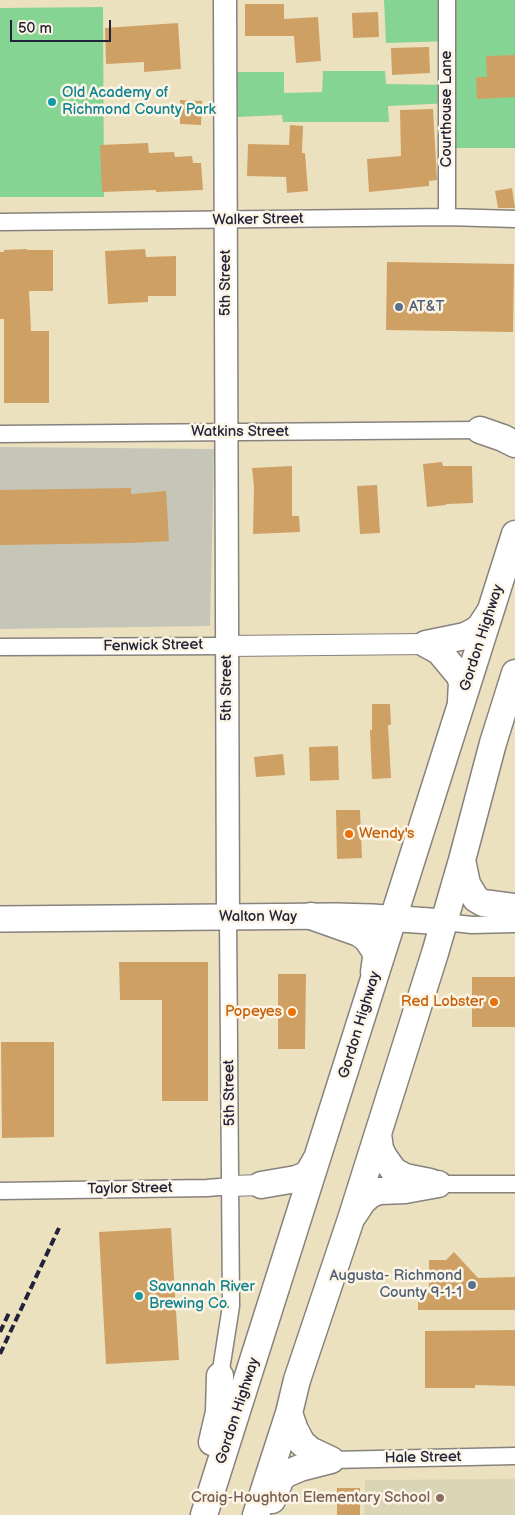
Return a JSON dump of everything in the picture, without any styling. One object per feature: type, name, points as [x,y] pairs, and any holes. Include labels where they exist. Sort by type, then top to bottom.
[{"type":"highway","points":[[480,430],[515,423]]},
{"type":"highway","points":[[480,430],[515,444]]},
{"type":"highway","name":"Gordon Highway","points":[[204,1515],[321,1151],[515,534]]},
{"type":"highway","points":[[426,644],[465,636],[473,632],[480,626],[492,608]]},
{"type":"highway","points":[[426,644],[439,651],[459,675],[462,682],[461,705]]},
{"type":"highway","points":[[256,1515],[289,1413],[297,1380],[351,1218],[435,953],[493,743],[515,673]]},
{"type":"highway","points":[[462,860],[467,884],[476,899],[483,903],[515,907]]},
{"type":"highway","points":[[311,916],[359,933],[372,943],[376,958],[373,985]]},
{"type":"highway","points":[[378,1134],[380,1149],[394,1171],[405,1177],[438,1184]]},
{"type":"highway","points":[[261,1185],[304,1176],[309,1172],[321,1151]]},
{"type":"highway","points":[[351,1218],[363,1201],[371,1194],[380,1191],[405,1190],[438,1184]]},
{"type":"highway","points":[[261,1185],[280,1198],[288,1207],[293,1220],[291,1243]]},
{"type":"highway","points":[[196,1515],[219,1412],[220,1376]]},
{"type":"highway","points":[[289,1413],[302,1443],[310,1450],[331,1460]]},
{"type":"highway","points":[[267,1515],[281,1478],[300,1468],[331,1460]]},
{"type":"main road","name":"5th Street","points":[[224,0],[228,917]]},
{"type":"main road","name":"Walton Way","points":[[0,919],[311,916],[393,918],[444,922]]},
{"type":"street","name":"Courthouse Lane","points":[[447,0],[447,217]]},
{"type":"street","name":"Walker Street","points":[[0,222],[447,217],[515,219]]},
{"type":"street","name":"Watkins Street","points":[[0,434],[480,430]]},
{"type":"street","name":"Fenwick Street","points":[[0,647],[426,644]]},
{"type":"street","name":"5th Street","points":[[220,1376],[231,1306],[228,917]]},
{"type":"street","name":"Walton Way","points":[[444,922],[472,925],[515,924]]},
{"type":"street","points":[[438,1184],[515,1184]]},
{"type":"street","name":"Taylor Street","points":[[0,1191],[207,1188],[261,1185]]},
{"type":"street","name":"Hale Street","points":[[331,1460],[515,1456]]},
{"type":"shaded area","points":[[0,447],[214,449],[210,626],[0,629]]},
{"type":"shaded area","name":"Craig-Houghton Elementary School","points":[[515,1479],[515,1515],[364,1515],[365,1480]]},
{"type":"green space","points":[[384,0],[515,0],[515,148],[453,148],[452,103],[388,106],[389,122],[283,122],[282,115],[237,117],[237,72],[284,72],[284,93],[322,92],[323,71],[385,71],[386,84],[452,85],[452,41],[386,43]]},
{"type":"green space","name":"Old Academy of Richmond County Park","points":[[103,7],[104,197],[0,197],[0,8]]},
{"type":"building","points":[[245,4],[284,4],[284,19],[318,17],[321,61],[296,63],[294,36],[245,36]]},
{"type":"building","points":[[378,12],[379,37],[353,38],[352,13]]},
{"type":"building","points":[[178,23],[181,69],[144,72],[144,62],[106,64],[105,28]]},
{"type":"building","points":[[429,47],[430,73],[392,75],[391,48]]},
{"type":"building","points":[[515,55],[515,97],[477,99],[476,77],[487,77],[486,56]]},
{"type":"building","points":[[180,100],[202,101],[201,125],[180,124]]},
{"type":"building","points":[[433,109],[437,180],[429,181],[429,186],[369,192],[367,159],[401,156],[400,110]]},
{"type":"building","points":[[290,125],[303,126],[302,153],[305,153],[308,191],[287,193],[286,177],[247,176],[248,144],[289,145]]},
{"type":"building","points":[[148,143],[149,153],[174,152],[175,157],[192,156],[193,163],[201,163],[203,190],[102,192],[100,145]]},
{"type":"building","points":[[512,188],[515,208],[498,208],[495,191]]},
{"type":"building","points":[[145,249],[146,257],[176,256],[176,296],[148,296],[148,302],[108,304],[105,251]]},
{"type":"building","points":[[4,250],[53,250],[53,291],[29,291],[31,331],[49,331],[49,403],[4,403],[4,319],[0,319],[0,252],[4,252]]},
{"type":"building","points":[[387,262],[514,264],[513,332],[386,330]]},
{"type":"building","points":[[442,462],[443,466],[472,466],[473,503],[427,507],[423,464]]},
{"type":"building","points":[[292,466],[292,516],[299,516],[300,532],[253,534],[254,487],[252,468]]},
{"type":"building","points":[[377,485],[380,533],[360,534],[357,486]]},
{"type":"building","points":[[131,488],[131,494],[166,491],[169,541],[0,545],[0,490]]},
{"type":"building","points":[[372,704],[390,704],[391,725],[388,725],[391,778],[372,779],[370,730],[372,730]]},
{"type":"building","points":[[338,746],[339,780],[310,781],[309,747]]},
{"type":"building","points":[[283,754],[285,775],[256,777],[254,757]]},
{"type":"building","name":"Wendy's","points":[[336,810],[360,810],[362,858],[337,859]]},
{"type":"building","points":[[119,962],[208,962],[208,1101],[162,1101],[162,1000],[120,1000]]},
{"type":"building","name":"Popeyes","points":[[278,974],[306,974],[305,1049],[278,1049]]},
{"type":"building","name":"Red Lobster","points":[[472,977],[515,977],[515,1027],[472,1027]]},
{"type":"building","points":[[1,1042],[54,1042],[54,1137],[2,1138]]},
{"type":"building","name":"Savannah River Brewing Co.","points":[[171,1228],[179,1360],[106,1364],[99,1232]]},
{"type":"building","name":"Augusta- Richmond County 9-1-1","points":[[454,1252],[478,1278],[515,1277],[515,1310],[418,1310],[418,1293],[429,1293],[429,1260],[446,1260]]},
{"type":"building","points":[[515,1330],[515,1386],[475,1385],[475,1388],[425,1388],[425,1331]]},
{"type":"building","points":[[337,1488],[360,1488],[360,1515],[337,1515]]},
{"type":"railway","points":[[0,1354],[59,1228]]},
{"type":"railway","points":[[0,1332],[9,1313]]},
{"type":"place","name":"Old Academy of Richmond County Park","points":[[52,102]]},
{"type":"place","name":"AT&T","points":[[399,307]]},
{"type":"place","name":"Wendy's","points":[[349,834]]},
{"type":"place","name":"Red Lobster","points":[[494,1002]]},
{"type":"place","name":"Popeyes","points":[[292,1012]]},
{"type":"place","name":"Augusta- Richmond County 9-1-1","points":[[472,1285]]},
{"type":"place","name":"Savannah River Brewing Co.","points":[[139,1296]]},
{"type":"place","name":"Craig-Houghton Elementary School","points":[[440,1498]]}]
